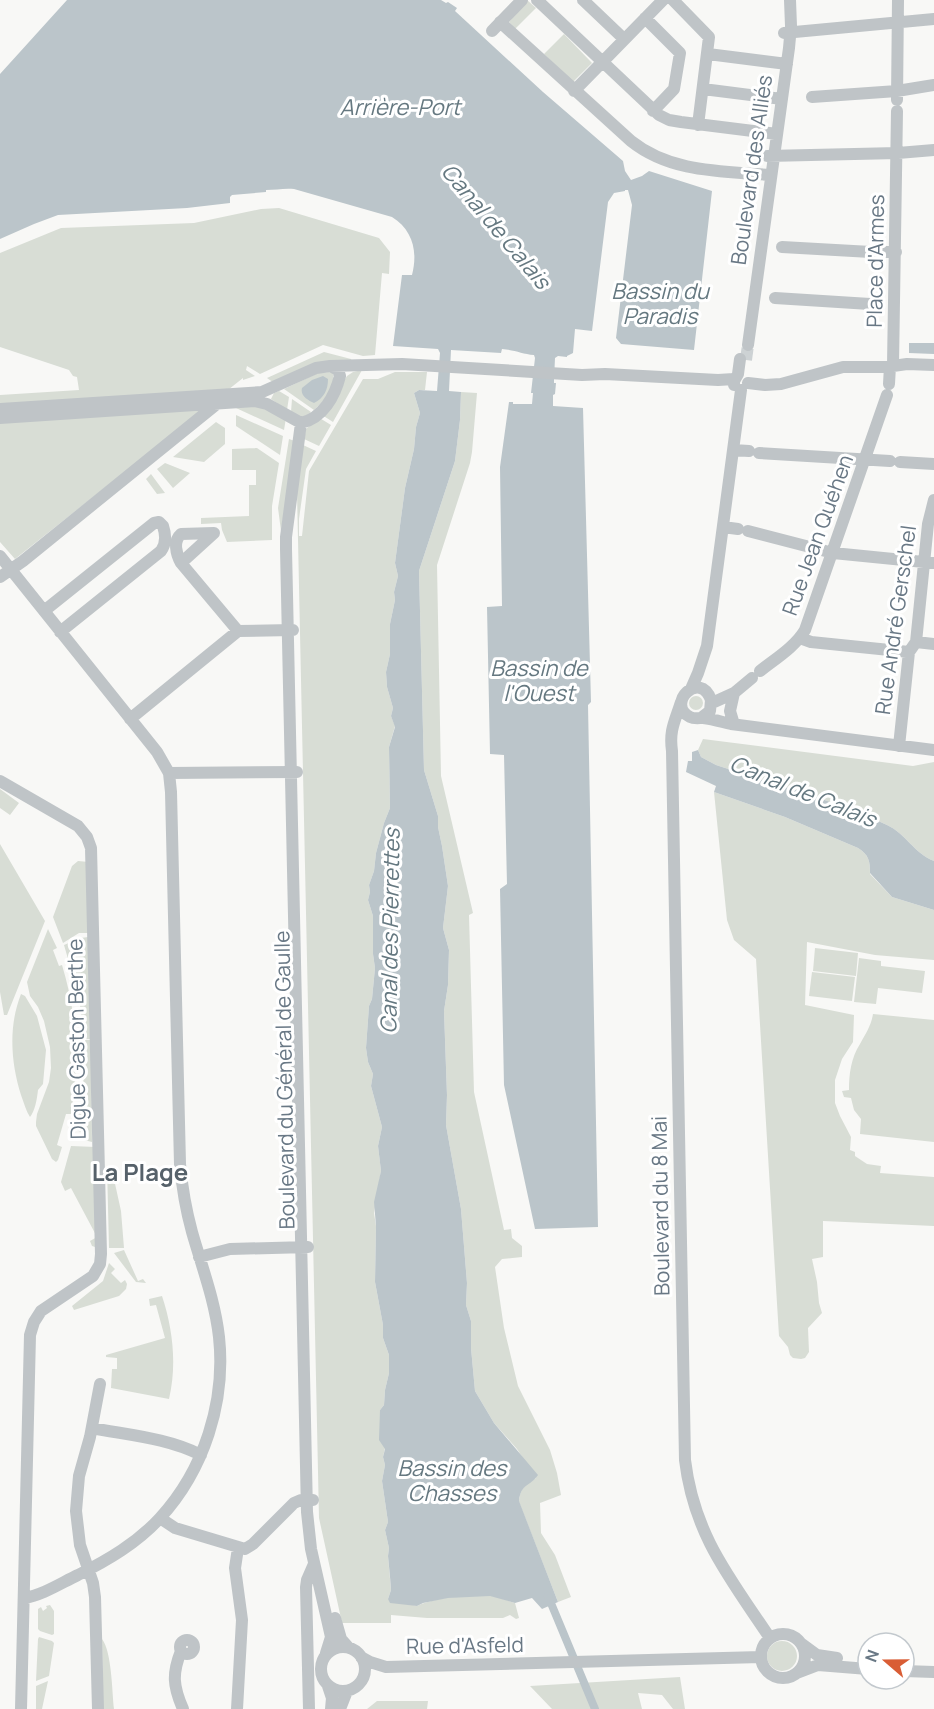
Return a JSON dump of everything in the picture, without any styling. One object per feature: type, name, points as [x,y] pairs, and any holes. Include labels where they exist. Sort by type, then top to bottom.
[{"type":"street","points":[[522,0],[496,27],[631,141],[651,155],[679,166],[767,174]]},
{"type":"street","points":[[537,0],[653,111],[669,120],[774,134]]},
{"type":"street","points":[[583,0],[624,39]]},
{"type":"street","points":[[574,91],[663,0]]},
{"type":"street","points":[[673,0],[707,34],[710,40],[698,125]]},
{"type":"street","name":"Boulevard des Alliés","points":[[784,0],[787,33]]},
{"type":"street","name":"Boulevard des Alliés","points":[[745,345],[784,64],[790,0]]},
{"type":"street","name":"Place d'Armes","points":[[892,366],[898,153],[898,0]]},
{"type":"street","points":[[645,18],[680,53],[674,89],[653,111]]},
{"type":"street","points":[[787,33],[934,19]]},
{"type":"street","points":[[708,54],[784,64]]},
{"type":"street","points":[[812,97],[897,100],[934,85]]},
{"type":"street","points":[[703,89],[779,98]]},
{"type":"street","points":[[770,156],[934,150]]},
{"type":"street","points":[[758,245],[896,252]]},
{"type":"street","points":[[751,297],[894,305]]},
{"type":"street","points":[[697,718],[708,713],[707,646],[743,359]]},
{"type":"street","points":[[0,409],[267,391],[312,370],[330,366],[425,365],[582,375],[615,382],[781,384],[843,367],[934,365]]},
{"type":"street","points":[[330,366],[338,370],[340,377]]},
{"type":"street","points":[[0,418],[255,401],[267,404],[302,423],[310,420],[329,404],[340,377],[349,370],[365,366]]},
{"type":"street","name":"Rue Jean Quéhen","points":[[709,697],[737,690],[800,638],[805,630],[865,460],[888,390],[892,366]]},
{"type":"street","points":[[267,391],[264,398],[267,404]]},
{"type":"street","points":[[0,577],[218,403]]},
{"type":"street","name":"Boulevard du Général de Gaulle","points":[[302,423],[285,549],[291,630],[309,1536],[331,1637],[326,1653]]},
{"type":"street","points":[[733,450],[934,464]]},
{"type":"street","name":"Rue André Gerschel","points":[[899,746],[913,647],[929,562],[928,520],[934,500]]},
{"type":"street","points":[[44,611],[154,523],[159,522],[164,526],[165,546],[161,551],[60,632]]},
{"type":"street","points":[[723,527],[833,553],[929,562]]},
{"type":"street","points":[[0,556],[157,752],[169,772],[179,1149],[186,1205],[214,1309],[220,1354],[220,1380],[215,1412],[201,1455],[187,1482],[160,1518],[125,1548],[88,1570],[39,1594],[24,1598]]},
{"type":"street","points":[[181,562],[238,632]]},
{"type":"street","points":[[130,719],[238,632],[291,630]]},
{"type":"street","points":[[800,638],[811,642],[913,647],[934,644]]},
{"type":"street","points":[[691,689],[707,646]]},
{"type":"street","points":[[746,725],[733,721],[700,688],[691,689],[684,694],[681,702],[684,712],[697,718],[726,723],[934,750]]},
{"type":"street","points":[[733,721],[730,711],[737,690]]},
{"type":"street","name":"Boulevard du 8 Mai","points":[[681,702],[671,733],[686,1469],[689,1491],[710,1545],[770,1638]]},
{"type":"street","name":"Boulevard du 8 Mai","points":[[672,751],[679,728],[686,722],[697,718]]},
{"type":"street","points":[[169,772],[294,772]]},
{"type":"street","name":"Digue Gaston Berthe","points":[[0,781],[78,826],[89,841],[92,857],[101,1260],[93,1276],[41,1311],[31,1331],[21,1709]]},
{"type":"street","points":[[200,1257],[230,1249],[305,1247]]},
{"type":"street","points":[[98,1709],[96,1604],[93,1583],[80,1545],[76,1511],[79,1476],[92,1428],[100,1384]]},
{"type":"street","points":[[92,1428],[159,1441],[190,1449],[201,1455]]},
{"type":"street","points":[[160,1518],[175,1528],[245,1549],[251,1546],[290,1506],[297,1502],[310,1500]]},
{"type":"street","name":"Boulevard du Général de Gaulle","points":[[310,1500],[338,1631],[348,1647]]},
{"type":"street","points":[[237,1709],[242,1620],[234,1568],[238,1548]]},
{"type":"street","name":"Boulevard du Général de Gaulle","points":[[309,1709],[306,1587],[314,1564]]},
{"type":"street","points":[[856,1660],[821,1656],[813,1653],[795,1637],[787,1634],[778,1634],[770,1638],[763,1646],[760,1657],[765,1669],[774,1676],[785,1678],[805,1668],[818,1665],[856,1668]]},
{"type":"street","points":[[796,1674],[805,1658],[802,1644]]},
{"type":"street","points":[[328,1686],[339,1691],[347,1691],[356,1687],[363,1678],[365,1669],[361,1657],[354,1650],[348,1647],[338,1647],[326,1653],[321,1661],[322,1679],[328,1686],[332,1698],[331,1709]]},
{"type":"street","points":[[181,1651],[174,1680],[183,1709]]},
{"type":"street","name":"Rue d'Asfeld","points":[[361,1657],[386,1667]]},
{"type":"street","name":"Rue d'Asfeld","points":[[363,1678],[386,1667],[760,1657]]},
{"type":"street","points":[[916,1663],[934,1664]]},
{"type":"street","points":[[916,1671],[934,1672]]},
{"type":"street","points":[[340,1709],[347,1691]]},
{"type":"shaded area","points":[[527,0],[536,8],[515,29],[509,22]]},
{"type":"shaded area","points":[[564,34],[592,63],[573,82],[544,54]]},
{"type":"shaded area","points":[[279,208],[379,238],[390,252],[389,274],[382,273],[375,355],[363,356],[323,345],[260,374],[247,366],[246,370],[255,376],[243,380],[243,378],[15,559],[0,542],[0,395],[79,390],[77,377],[73,376],[69,370],[0,347],[0,253],[61,228],[194,223],[261,209]]},
{"type":"shaded area","points":[[324,352],[351,359],[352,362],[274,383],[267,378]]},
{"type":"shaded area","points":[[362,370],[333,422],[322,415],[347,376]]},
{"type":"shaded area","points":[[395,372],[427,372],[425,390],[414,393],[420,413],[405,488],[395,563],[398,576],[390,624],[390,654],[386,672],[387,687],[393,708],[391,716],[395,726],[389,747],[390,808],[376,853],[368,900],[373,916],[375,968],[366,1048],[373,1074],[371,1086],[382,1127],[378,1146],[381,1171],[374,1213],[376,1226],[375,1282],[383,1325],[383,1338],[389,1355],[384,1405],[380,1410],[385,1448],[382,1481],[388,1522],[385,1530],[389,1548],[391,1590],[388,1599],[417,1606],[433,1600],[454,1597],[492,1596],[515,1603],[519,1618],[516,1619],[510,1615],[503,1618],[427,1618],[391,1615],[391,1623],[342,1623],[319,1518],[297,493],[303,445],[316,451],[306,469],[299,519],[299,536],[302,536],[309,471],[363,379],[378,379]]},
{"type":"shaded area","points":[[318,373],[333,373],[333,383],[322,403],[314,410],[284,389]]},
{"type":"shaded area","points":[[279,391],[289,397],[287,410],[271,399],[274,393]]},
{"type":"shaded area","points":[[461,392],[477,393],[470,463],[437,565],[441,776],[473,913],[469,915],[474,1092],[504,1230],[511,1229],[512,1238],[522,1246],[522,1257],[502,1259],[495,1267],[504,1328],[518,1386],[550,1450],[561,1495],[540,1503],[541,1533],[555,1555],[571,1597],[558,1602],[519,1502],[524,1487],[536,1478],[517,1449],[494,1423],[475,1391],[471,1321],[466,1305],[467,1283],[461,1209],[446,1125],[444,1011],[448,985],[449,950],[443,928],[448,886],[438,816],[424,770],[419,571],[455,461]]},
{"type":"shaded area","points":[[292,399],[311,412],[303,418],[291,412]]},
{"type":"shaded area","points":[[255,403],[286,418],[284,430],[236,408]]},
{"type":"shaded area","points":[[236,415],[283,436],[280,455],[236,426]]},
{"type":"shaded area","points":[[318,417],[331,425],[319,446],[304,439],[306,429]]},
{"type":"shaded area","points":[[216,422],[225,428],[225,444],[204,462],[173,457]]},
{"type":"shaded area","points":[[289,439],[295,441],[281,531],[278,508]]},
{"type":"shaded area","points":[[257,448],[279,463],[272,506],[272,540],[227,542],[221,523],[201,524],[201,518],[249,516],[249,485],[256,485],[256,470],[232,470],[232,449]]},
{"type":"shaded area","points":[[165,463],[190,473],[173,488],[157,469]]},
{"type":"shaded area","points":[[151,474],[165,493],[157,494],[146,479]]},
{"type":"shaded area","points":[[696,696],[701,698],[703,703],[701,708],[696,710],[691,708],[689,703],[691,698]]},
{"type":"shaded area","points":[[703,739],[913,766],[934,762],[934,861],[921,854],[899,833],[867,816],[716,765],[701,757],[698,750]]},
{"type":"shaded area","points":[[0,789],[19,803],[10,815],[0,808]]},
{"type":"shaded area","points":[[714,792],[785,817],[858,848],[865,853],[868,859],[870,874],[892,897],[934,910],[934,960],[875,955],[807,942],[805,1005],[854,1015],[853,1042],[842,1059],[835,1080],[835,1103],[851,1137],[850,1150],[867,1164],[881,1166],[880,1173],[934,1177],[934,1226],[823,1221],[823,1257],[812,1259],[822,1313],[808,1328],[809,1352],[805,1358],[801,1359],[790,1355],[788,1347],[779,1336],[756,959],[734,940],[727,920]]},
{"type":"shaded area","points":[[0,844],[45,921],[7,1015],[4,1015],[0,992]]},
{"type":"shaded area","points":[[78,861],[89,862],[91,933],[79,933],[63,943],[53,917],[72,866]]},
{"type":"shaded area","points":[[48,929],[57,948],[53,950],[59,966],[62,965],[67,983],[76,1039],[76,1077],[71,1114],[66,1114],[57,1145],[62,1147],[56,1162],[52,1159],[36,1126],[37,1114],[49,1082],[50,1047],[44,1021],[30,996],[27,982]]},
{"type":"shaded area","points":[[88,937],[90,1039],[84,1039],[79,997],[64,945]]},
{"type":"shaded area","points":[[815,948],[858,953],[856,976],[813,971]]},
{"type":"shaded area","points":[[859,958],[881,961],[881,966],[925,971],[922,993],[878,988],[876,1004],[854,1002]]},
{"type":"shaded area","points":[[812,972],[855,977],[852,1001],[809,996]]},
{"type":"shaded area","points":[[21,994],[25,996],[37,1016],[46,1050],[43,1084],[38,1090],[30,1117],[21,1095],[12,1045],[14,1019]]},
{"type":"shaded area","points":[[873,1014],[934,1020],[934,1142],[860,1134],[861,1119],[854,1110],[851,1098],[844,1097],[842,1091],[849,1090],[853,1060],[870,1026]]},
{"type":"shaded area","points":[[85,1040],[91,1040],[92,1142],[84,1140],[85,1133],[75,1130],[83,1086]]},
{"type":"shaded area","points":[[71,1146],[96,1147],[98,1248],[92,1246],[90,1241],[97,1237],[71,1188],[65,1191],[61,1182]]},
{"type":"shaded area","points":[[107,1166],[112,1170],[121,1211],[124,1248],[109,1248]]},
{"type":"shaded area","points":[[124,1250],[138,1281],[143,1279],[146,1283],[136,1282],[114,1253]]},
{"type":"shaded area","points":[[109,1263],[115,1269],[111,1273],[121,1283],[125,1280],[126,1289],[119,1296],[74,1310],[72,1306],[103,1281]]},
{"type":"shaded area","points":[[162,1296],[173,1347],[173,1373],[169,1399],[111,1388],[112,1369],[117,1369],[117,1358],[106,1357],[106,1355],[165,1338],[156,1305],[150,1306],[149,1299]]},
{"type":"shaded area","points":[[50,1605],[54,1611],[54,1634],[52,1635],[38,1629],[38,1609],[41,1607],[43,1611],[47,1608],[46,1606]]},
{"type":"shaded area","points":[[39,1637],[54,1643],[49,1676],[36,1681],[38,1639]]},
{"type":"shaded area","points":[[102,1639],[110,1662],[114,1709],[103,1709]]},
{"type":"shaded area","points":[[782,1641],[792,1646],[797,1656],[792,1666],[782,1671],[772,1666],[767,1656],[772,1646]]},
{"type":"shaded area","points":[[680,1677],[685,1709],[673,1709],[662,1695],[638,1693],[642,1709],[552,1709],[530,1686]]},
{"type":"shaded area","points":[[48,1681],[42,1709],[36,1709],[36,1686]]},
{"type":"shaded area","points":[[377,1701],[428,1701],[427,1709],[367,1709]]},
{"type":"water","points":[[67,0],[441,0],[448,2],[457,8],[455,11],[543,92],[623,161],[625,171],[631,180],[649,171],[712,191],[694,350],[621,344],[616,338],[632,205],[628,190],[625,190],[614,193],[608,202],[592,331],[575,329],[573,353],[567,357],[555,358],[554,383],[556,383],[553,406],[583,408],[591,702],[588,705],[598,1227],[535,1229],[504,1085],[500,889],[507,884],[504,755],[490,754],[487,607],[502,606],[500,467],[509,402],[532,404],[534,355],[502,349],[501,353],[451,350],[449,391],[461,392],[455,461],[419,571],[424,770],[438,816],[448,886],[443,928],[449,950],[448,985],[444,1011],[446,1125],[461,1209],[467,1283],[466,1305],[471,1321],[475,1391],[494,1423],[538,1475],[524,1488],[519,1501],[558,1602],[542,1609],[532,1598],[515,1603],[490,1596],[448,1598],[417,1606],[390,1603],[388,1599],[391,1590],[389,1548],[385,1530],[388,1522],[382,1481],[385,1449],[379,1440],[380,1410],[384,1405],[389,1355],[383,1338],[383,1325],[375,1282],[374,1202],[381,1171],[378,1146],[382,1127],[371,1086],[373,1074],[366,1048],[375,968],[373,916],[368,900],[376,853],[390,808],[389,747],[395,727],[391,716],[393,708],[387,687],[386,672],[390,654],[390,624],[395,600],[394,592],[398,576],[395,563],[405,488],[420,413],[414,393],[419,390],[437,391],[440,353],[438,349],[393,346],[402,275],[412,275],[414,266],[412,242],[405,228],[392,217],[294,189],[232,195],[230,203],[187,208],[58,215],[0,239],[0,74]]},
{"type":"water","points":[[909,343],[934,343],[934,354],[909,353]]},
{"type":"water","points":[[323,376],[328,379],[326,390],[323,396],[314,403],[303,395],[302,388],[312,380]]},
{"type":"water","points":[[698,750],[701,757],[716,765],[824,800],[867,816],[899,833],[921,854],[934,861],[934,910],[892,897],[870,873],[868,859],[865,853],[858,848],[785,817],[714,792],[716,786],[686,772],[688,761],[692,761],[692,752]]},
{"type":"waterway","name":"Canal des Pierrettes","points":[[548,1596],[595,1709]]},
{"type":"tunnel","points":[[746,360],[748,345]]},
{"type":"district","name":"La Plage","points":[[140,1173]]},
{"type":"water label","name":"Arrière-Port","points":[[400,107]]},
{"type":"water label","name":"Canal de Calais","points":[[496,226]]},
{"type":"water label","name":"Bassin du Paradis","points":[[660,304]]},
{"type":"water label","name":"Bassin de l'Ouest","points":[[539,680]]},
{"type":"water label","name":"Canal de Calais","points":[[803,791]]},
{"type":"water label","name":"Bassin des Chasses","points":[[452,1480]]}]
